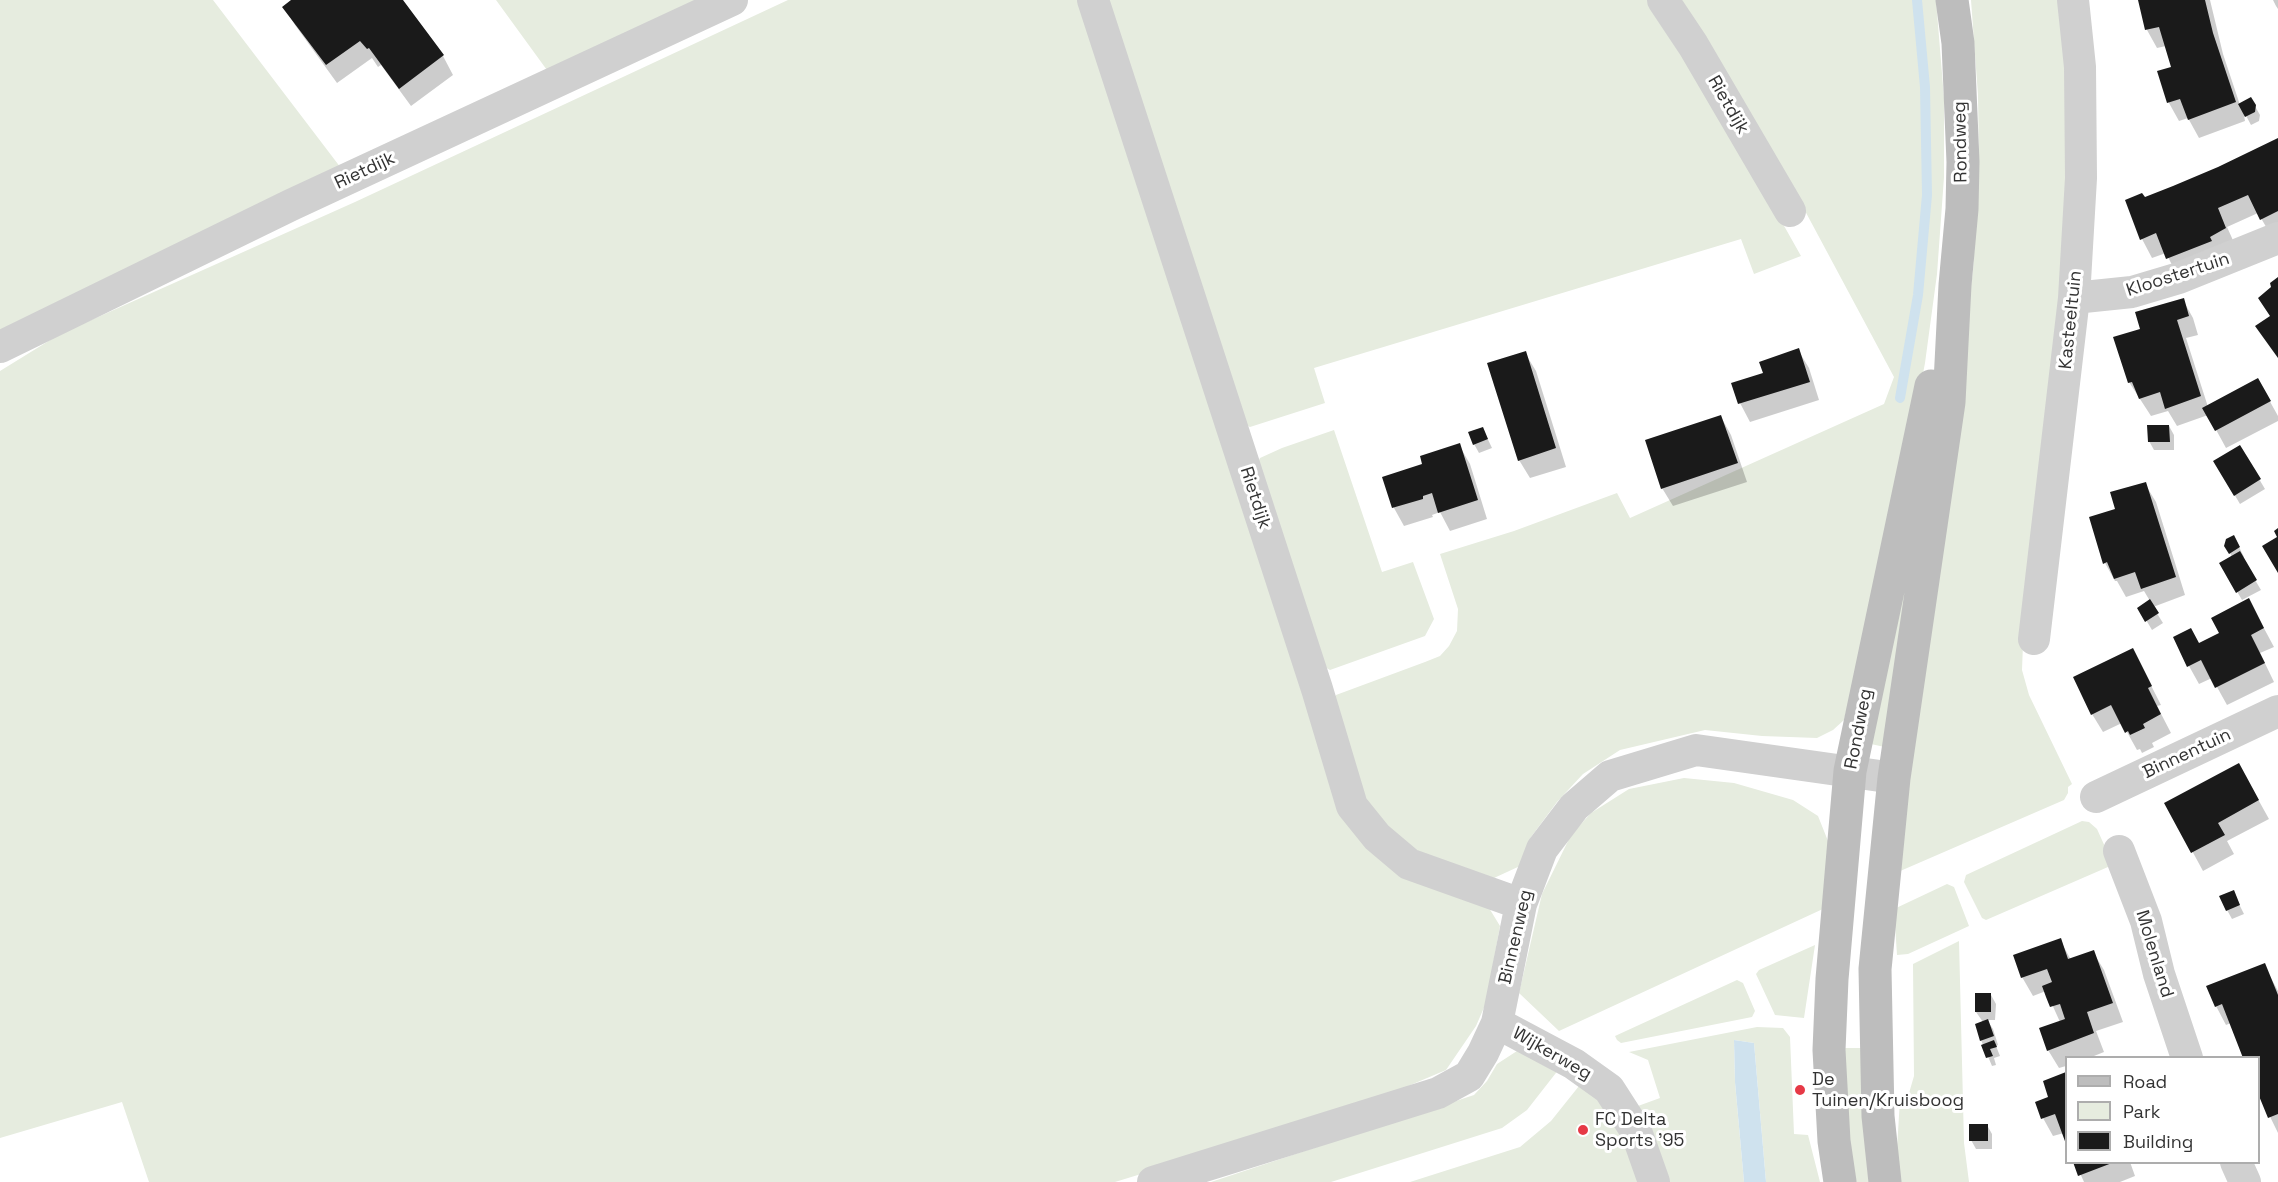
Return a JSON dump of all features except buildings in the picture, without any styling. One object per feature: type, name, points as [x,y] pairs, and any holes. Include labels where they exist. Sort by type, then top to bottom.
[{"type":"main road","name":"Rondweg","points":[[1885,1182],[1878,1116],[1875,969],[1894,778],[1949,402],[1963,162],[1958,43],[1952,0]]},
{"type":"main road","name":"Rondweg","points":[[1840,1182],[1834,1141],[1829,1050],[1832,980],[1850,771],[1928,398],[1955,285]]},
{"type":"street","name":"Rietdijk","points":[[0,347],[291,205],[732,0]]},
{"type":"street","name":"Rietdijk","points":[[1093,0],[1353,806],[1377,837],[1409,864],[1521,904]]},
{"type":"street","name":"Rietdijk","points":[[1664,0],[1693,45],[1790,211]]},
{"type":"street","name":"Kasteeltuin","points":[[2034,639],[2074,298],[2081,178],[2080,67],[2073,0]]},
{"type":"street","name":"Kloostertuin","points":[[2074,298],[2132,292],[2179,278],[2278,238]]},
{"type":"street","name":"Binnentuin","points":[[2096,797],[2278,711]]},
{"type":"street","name":"Binnenweg","points":[[1153,1182],[1438,1093],[1469,1076],[1497,1023],[1521,904],[1542,849],[1574,807],[1610,776],[1696,750],[1894,778]]},
{"type":"street","name":"Molenland","points":[[2119,851],[2146,921],[2159,974],[2186,1056]]},
{"type":"street","name":"Wijkerweg","points":[[1497,1023],[1574,1064],[1609,1089],[1636,1131],[1654,1182]]},
{"type":"street","points":[[2237,1164],[2245,1182]]},
{"type":"green space","points":[[0,0],[213,0],[344,172],[0,341]]},
{"type":"green space","points":[[496,0],[717,0],[552,77]]},
{"type":"green space","points":[[788,0],[1080,0],[1337,795],[1486,903],[1500,926],[1486,1003],[1476,1026],[1446,1070],[1394,1092],[1281,1131],[1115,1182],[149,1182],[122,1102],[0,1138],[0,371],[60,334],[355,202]]},
{"type":"green space","points":[[1104,0],[1650,0],[1724,119],[1801,256],[1754,274],[1741,239],[1314,368],[1325,403],[1250,427],[1237,420]]},
{"type":"green space","points":[[1677,0],[1936,0],[1944,98],[1944,177],[1937,274],[1925,363],[1902,484],[1844,720],[1833,730],[1817,738],[1762,736],[1705,730],[1620,750],[1583,774],[1557,802],[1531,837],[1520,866],[1494,878],[1404,846],[1363,801],[1330,706],[1336,695],[1440,656],[1449,646],[1457,631],[1458,609],[1440,554],[1514,531],[1617,493],[1630,518],[1884,404],[1894,377],[1781,166]]},
{"type":"green space","points":[[1971,0],[2062,0],[2072,273],[2023,644],[2022,670],[2029,695],[2072,784],[2068,787],[2064,800],[1891,875],[1973,271],[1979,165],[1978,95]]},
{"type":"green space","points":[[1334,430],[1382,572],[1413,562],[1434,619],[1425,636],[1330,670],[1315,661],[1254,470],[1260,458]]},
{"type":"green space","points":[[1914,524],[1889,748],[1871,744]]},
{"type":"green space","points":[[1684,778],[1734,783],[1793,800],[1818,816],[1830,846],[1825,908],[1559,1031],[1519,993],[1542,894],[1571,835],[1591,813],[1629,789]]},
{"type":"green space","points":[[2082,821],[2089,822],[2097,829],[2111,860],[2108,867],[1986,920],[1982,918],[1964,882],[1966,875]]},
{"type":"green space","points":[[1947,884],[1954,887],[1969,926],[1908,954],[1897,955],[1894,909]]},
{"type":"green space","points":[[1959,941],[1964,1143],[1969,1182],[1895,1182],[1900,1099],[1907,1100],[1914,1076],[1913,964]]},
{"type":"green space","points":[[1815,945],[1804,1018],[1775,1015],[1756,974],[1759,970]]},
{"type":"green space","points":[[1737,980],[1743,983],[1755,1011],[1752,1017],[1621,1043],[1615,1036]]},
{"type":"green space","points":[[1757,1027],[1783,1028],[1790,1037],[1794,1134],[1808,1135],[1820,1182],[1766,1182],[1754,1043],[1734,1040],[1735,1082],[1744,1182],[1666,1182],[1638,1106],[1660,1098],[1648,1060],[1629,1052]]},
{"type":"green space","points":[[1838,1048],[1867,1048],[1877,1182],[1849,1182]]},
{"type":"green space","points":[[1517,1051],[1559,1069],[1527,1110],[1502,1128],[1331,1182],[1211,1182],[1474,1095],[1487,1081],[1497,1064]]},
{"type":"green space","name":"FC Delta Sports '95","points":[[1583,1081],[1612,1106],[1644,1182],[1410,1182],[1520,1147],[1551,1121]]},
{"type":"water","points":[[1734,1040],[1754,1043],[1766,1182],[1744,1182],[1735,1082]]},
{"type":"waterway","points":[[1900,398],[1918,295],[1927,195],[1925,87],[1917,0]]},
{"type":"place","name":"De Tuinen/Kruisboog","points":[[1800,1090]]},
{"type":"place","name":"FC Delta Sports '95","points":[[1583,1130]]}]
